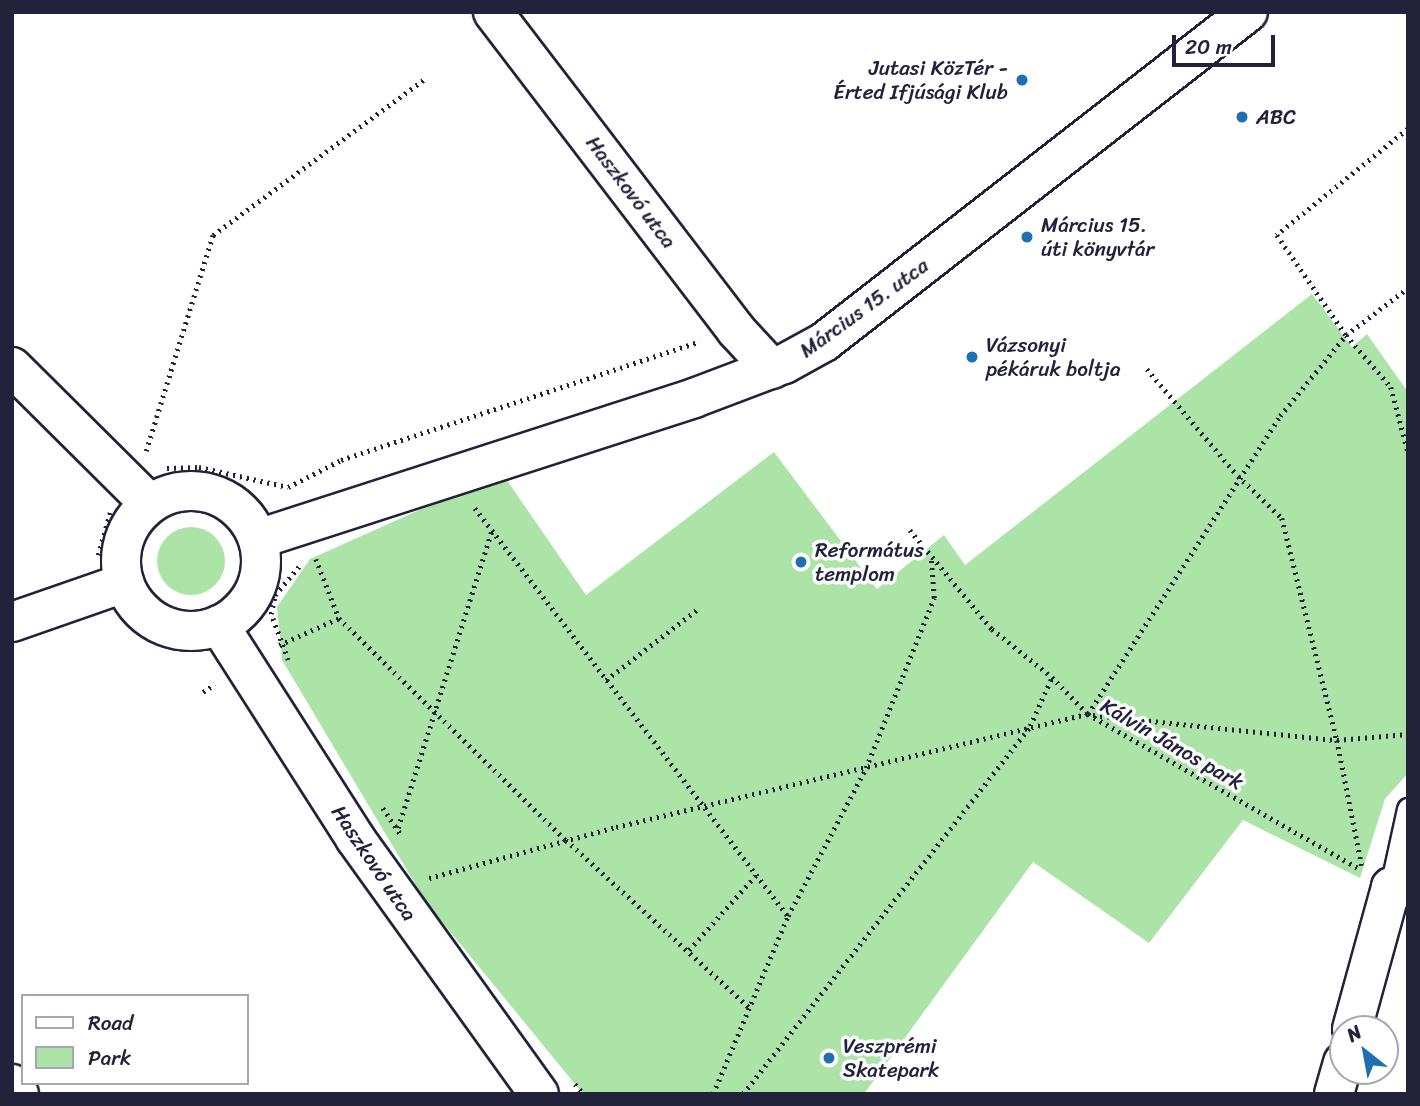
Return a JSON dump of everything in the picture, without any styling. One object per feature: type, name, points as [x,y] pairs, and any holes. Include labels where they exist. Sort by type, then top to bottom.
[{"type":"street","name":"Haszkovó utca","points":[[493,12],[736,330],[772,369]]},
{"type":"street","name":"Március 15. utca","points":[[258,539],[694,398],[772,369],[824,342],[1248,12]]},
{"type":"street","points":[[12,367],[141,492],[212,495],[247,519],[258,539],[261,561],[257,584],[236,615],[219,625],[193,631],[158,624],[141,611],[111,573]]},
{"type":"street","points":[[12,622],[111,573],[120,561],[125,537],[141,492]]},
{"type":"street","name":"Haszkovó utca","points":[[219,625],[355,838],[539,1094]]},
{"type":"street","points":[[1355,1015],[1387,882]]},
{"type":"street","points":[[12,1084],[19,1094]]},
{"type":"lane","points":[[1387,882],[1408,809]]},
{"type":"path","points":[[135,451],[144,458],[213,235],[426,78]]},
{"type":"path","points":[[1408,129],[1277,235],[1346,335],[1391,387],[1408,452]]},
{"type":"path","points":[[1088,715],[1238,476],[1280,415],[1346,335],[1408,288]]},
{"type":"path","points":[[111,573],[105,525],[141,492],[199,467],[288,487],[341,460],[736,330]]},
{"type":"path","points":[[1147,369],[1238,476],[1282,518],[1337,740],[1387,882]]},
{"type":"path","points":[[462,512],[488,503]]},
{"type":"path","points":[[475,508],[700,806],[788,916]]},
{"type":"path","points":[[398,829],[492,529]]},
{"type":"path","name":"Kálvin János park","points":[[911,530],[931,558],[992,629],[1052,677],[1088,715],[1387,882]]},
{"type":"path","points":[[292,667],[271,614],[275,596],[298,566],[330,555]]},
{"type":"path","points":[[713,1094],[788,916],[866,768],[934,598],[931,558]]},
{"type":"path","points":[[316,559],[339,618],[566,841],[750,1008]]},
{"type":"path","points":[[606,680],[699,608]]},
{"type":"path","points":[[743,1094],[1030,726],[1052,677]]},
{"type":"path","points":[[422,868],[428,878],[700,806],[866,768],[1030,726],[1088,715],[1337,740],[1408,734]]},
{"type":"path","points":[[374,796],[404,839]]},
{"type":"path","points":[[689,950],[756,875]]},
{"type":"green space","points":[[1312,294],[1352,347],[1367,334],[1408,392],[1408,773],[1385,799],[1360,878],[1243,820],[1149,943],[1033,862],[864,1094],[583,1094],[426,902],[282,660],[277,607],[310,559],[502,473],[586,595],[774,452],[877,589],[944,535],[965,565]]},
{"type":"green space","points":[[191,527],[204,530],[215,537],[222,548],[225,561],[222,574],[215,585],[204,592],[191,595],[178,592],[167,585],[160,574],[157,561],[160,548],[167,537],[178,530]]},
{"type":"place","name":"Jutasi KözTér - Érted Ifjúsági Klub","points":[[1022,80]]},
{"type":"place","name":"ABC","points":[[1242,117]]},
{"type":"place","name":"Március 15. úti könyvtár","points":[[1027,237]]},
{"type":"place","name":"Vázsonyi pékáruk boltja","points":[[972,357]]},
{"type":"place","name":"Református templom","points":[[801,562]]},
{"type":"place","name":"Veszprémi Skatepark","points":[[829,1058]]}]
